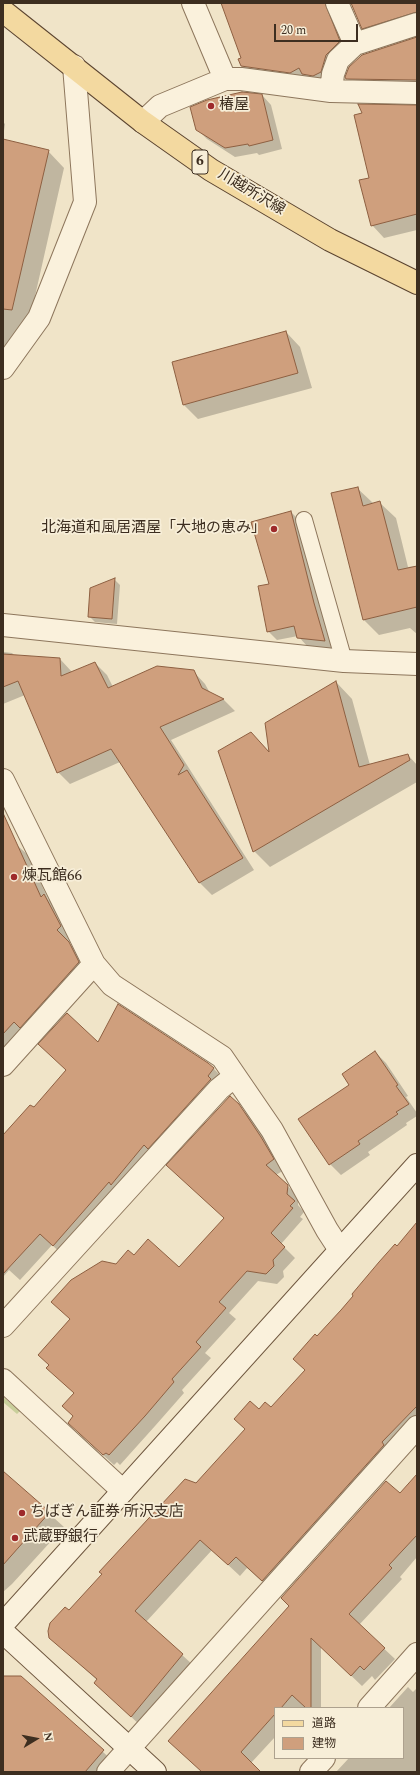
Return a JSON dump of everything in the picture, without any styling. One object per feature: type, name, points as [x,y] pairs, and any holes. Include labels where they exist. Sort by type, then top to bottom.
[{"type":"main road","name":"川越所沢線","points":[[3,11],[143,122],[211,170],[330,240],[417,283]]},
{"type":"street","points":[[3,7],[6,3]]},
{"type":"street","points":[[192,3],[225,79]]},
{"type":"street","points":[[337,3],[355,44]]},
{"type":"street","points":[[331,90],[333,74],[338,60],[355,44],[417,24]]},
{"type":"street","points":[[3,368],[39,318],[85,202],[74,66]]},
{"type":"street","points":[[143,122],[160,106],[225,79],[241,79],[331,90],[417,93]]},
{"type":"street","points":[[3,625],[344,661],[417,664]]},
{"type":"street","points":[[3,780],[8,804],[94,964],[112,985],[222,1056],[272,1130],[327,1230],[340,1250]]},
{"type":"street","points":[[3,1065],[94,964]]},
{"type":"street","points":[[3,1326],[219,1089],[235,1076]]},
{"type":"street","points":[[3,1624],[340,1250],[413,1176]]},
{"type":"street","points":[[3,1380],[123,1490]]},
{"type":"street","points":[[108,1772],[417,1427]]},
{"type":"street","points":[[3,1632],[155,1772]]},
{"type":"street","points":[[369,1707],[417,1654]]},
{"type":"street","points":[[311,1772],[323,1759]]},
{"type":"lane","points":[[304,520],[344,661]]},
{"type":"green space","points":[[3,1397],[20,1411],[17,1414],[3,1402]]},
{"type":"building","points":[[221,3],[325,3],[340,41],[326,55],[321,72],[313,76],[302,74],[299,68],[290,73],[241,66],[238,59],[241,58]]},
{"type":"building","points":[[351,3],[417,3],[417,12],[362,29]]},
{"type":"building","points":[[417,37],[417,80],[346,79],[345,77],[349,67],[362,55]]},
{"type":"building","points":[[242,92],[262,94],[273,140],[249,146],[248,144],[225,148],[196,130],[190,107],[207,100]]},
{"type":"building","points":[[358,104],[417,105],[417,214],[371,226],[359,180],[369,178],[354,115],[362,113]]},
{"type":"building","points":[[3,139],[49,150],[12,310],[3,309]]},
{"type":"building","points":[[286,331],[298,373],[183,405],[172,362]]},
{"type":"building","points":[[358,487],[363,506],[380,501],[398,570],[417,566],[417,607],[363,620],[331,493]]},
{"type":"building","points":[[291,511],[325,641],[297,638],[294,626],[267,632],[258,586],[269,584],[251,522]]},
{"type":"building","points":[[115,578],[112,619],[88,617],[90,588]]},
{"type":"building","points":[[3,654],[60,658],[61,676],[95,662],[108,688],[157,666],[194,670],[202,688],[224,699],[160,727],[184,765],[178,775],[187,770],[243,858],[199,883],[111,749],[57,773],[18,681],[3,687]]},
{"type":"building","points":[[336,681],[359,767],[408,754],[410,760],[253,852],[218,751],[251,732],[269,752],[265,723]]},
{"type":"building","points":[[3,813],[41,897],[44,894],[61,926],[57,930],[69,942],[79,962],[20,1028],[14,1022],[3,1034]]},
{"type":"building","points":[[118,1004],[208,1063],[214,1068],[208,1076],[211,1079],[148,1149],[144,1145],[111,1185],[109,1182],[53,1246],[40,1234],[3,1274],[3,1135],[30,1105],[34,1107],[66,1070],[38,1044],[67,1013],[98,1042]]},
{"type":"building","points":[[375,1051],[398,1085],[396,1086],[409,1104],[396,1112],[398,1114],[358,1141],[360,1144],[329,1165],[298,1119],[349,1085],[342,1074]]},
{"type":"building","points":[[230,1096],[239,1104],[274,1159],[266,1165],[288,1185],[287,1194],[295,1201],[290,1206],[293,1208],[271,1233],[285,1247],[273,1260],[274,1266],[266,1274],[247,1271],[219,1302],[226,1308],[196,1342],[201,1347],[172,1379],[174,1382],[145,1416],[109,1455],[106,1453],[103,1455],[68,1423],[73,1416],[62,1406],[74,1393],[46,1368],[49,1365],[38,1355],[70,1319],[51,1302],[71,1280],[102,1261],[116,1264],[128,1250],[134,1255],[148,1239],[179,1267],[224,1218],[166,1165]]},
{"type":"building","points":[[417,1222],[417,1406],[382,1442],[384,1445],[262,1581],[236,1557],[228,1565],[200,1540],[135,1611],[183,1654],[131,1717],[94,1683],[97,1679],[49,1638],[48,1631],[50,1623],[65,1607],[69,1610],[102,1574],[99,1572],[185,1479],[196,1483],[245,1429],[234,1419],[250,1401],[259,1409],[265,1402],[271,1407],[305,1370],[293,1359],[315,1334],[317,1336],[341,1310],[353,1296],[352,1294],[379,1262],[395,1244],[397,1246]]},
{"type":"building","name":"武蔵野銀行","points":[[3,1471],[50,1512],[3,1565]]},
{"type":"building","points":[[417,1474],[417,1535],[389,1565],[392,1568],[349,1614],[385,1648],[364,1670],[360,1666],[351,1676],[311,1638],[311,1707],[305,1707],[292,1695],[282,1707],[274,1707],[274,1715],[241,1752],[261,1772],[202,1772],[168,1741],[289,1606],[281,1598],[386,1481],[400,1493]]},
{"type":"building","points":[[3,1676],[21,1676],[104,1750],[85,1772],[3,1772]]},
{"type":"place","name":"椿屋","points":[[211,106]]},
{"type":"place","name":"北海道和風居酒屋「大地の恵み」","points":[[274,529]]},
{"type":"place","name":"煉瓦館66","points":[[14,877]]},
{"type":"place","name":"ちばぎん証券 所沢支店","points":[[22,1513]]},
{"type":"place","name":"武蔵野銀行","points":[[15,1538]]}]
